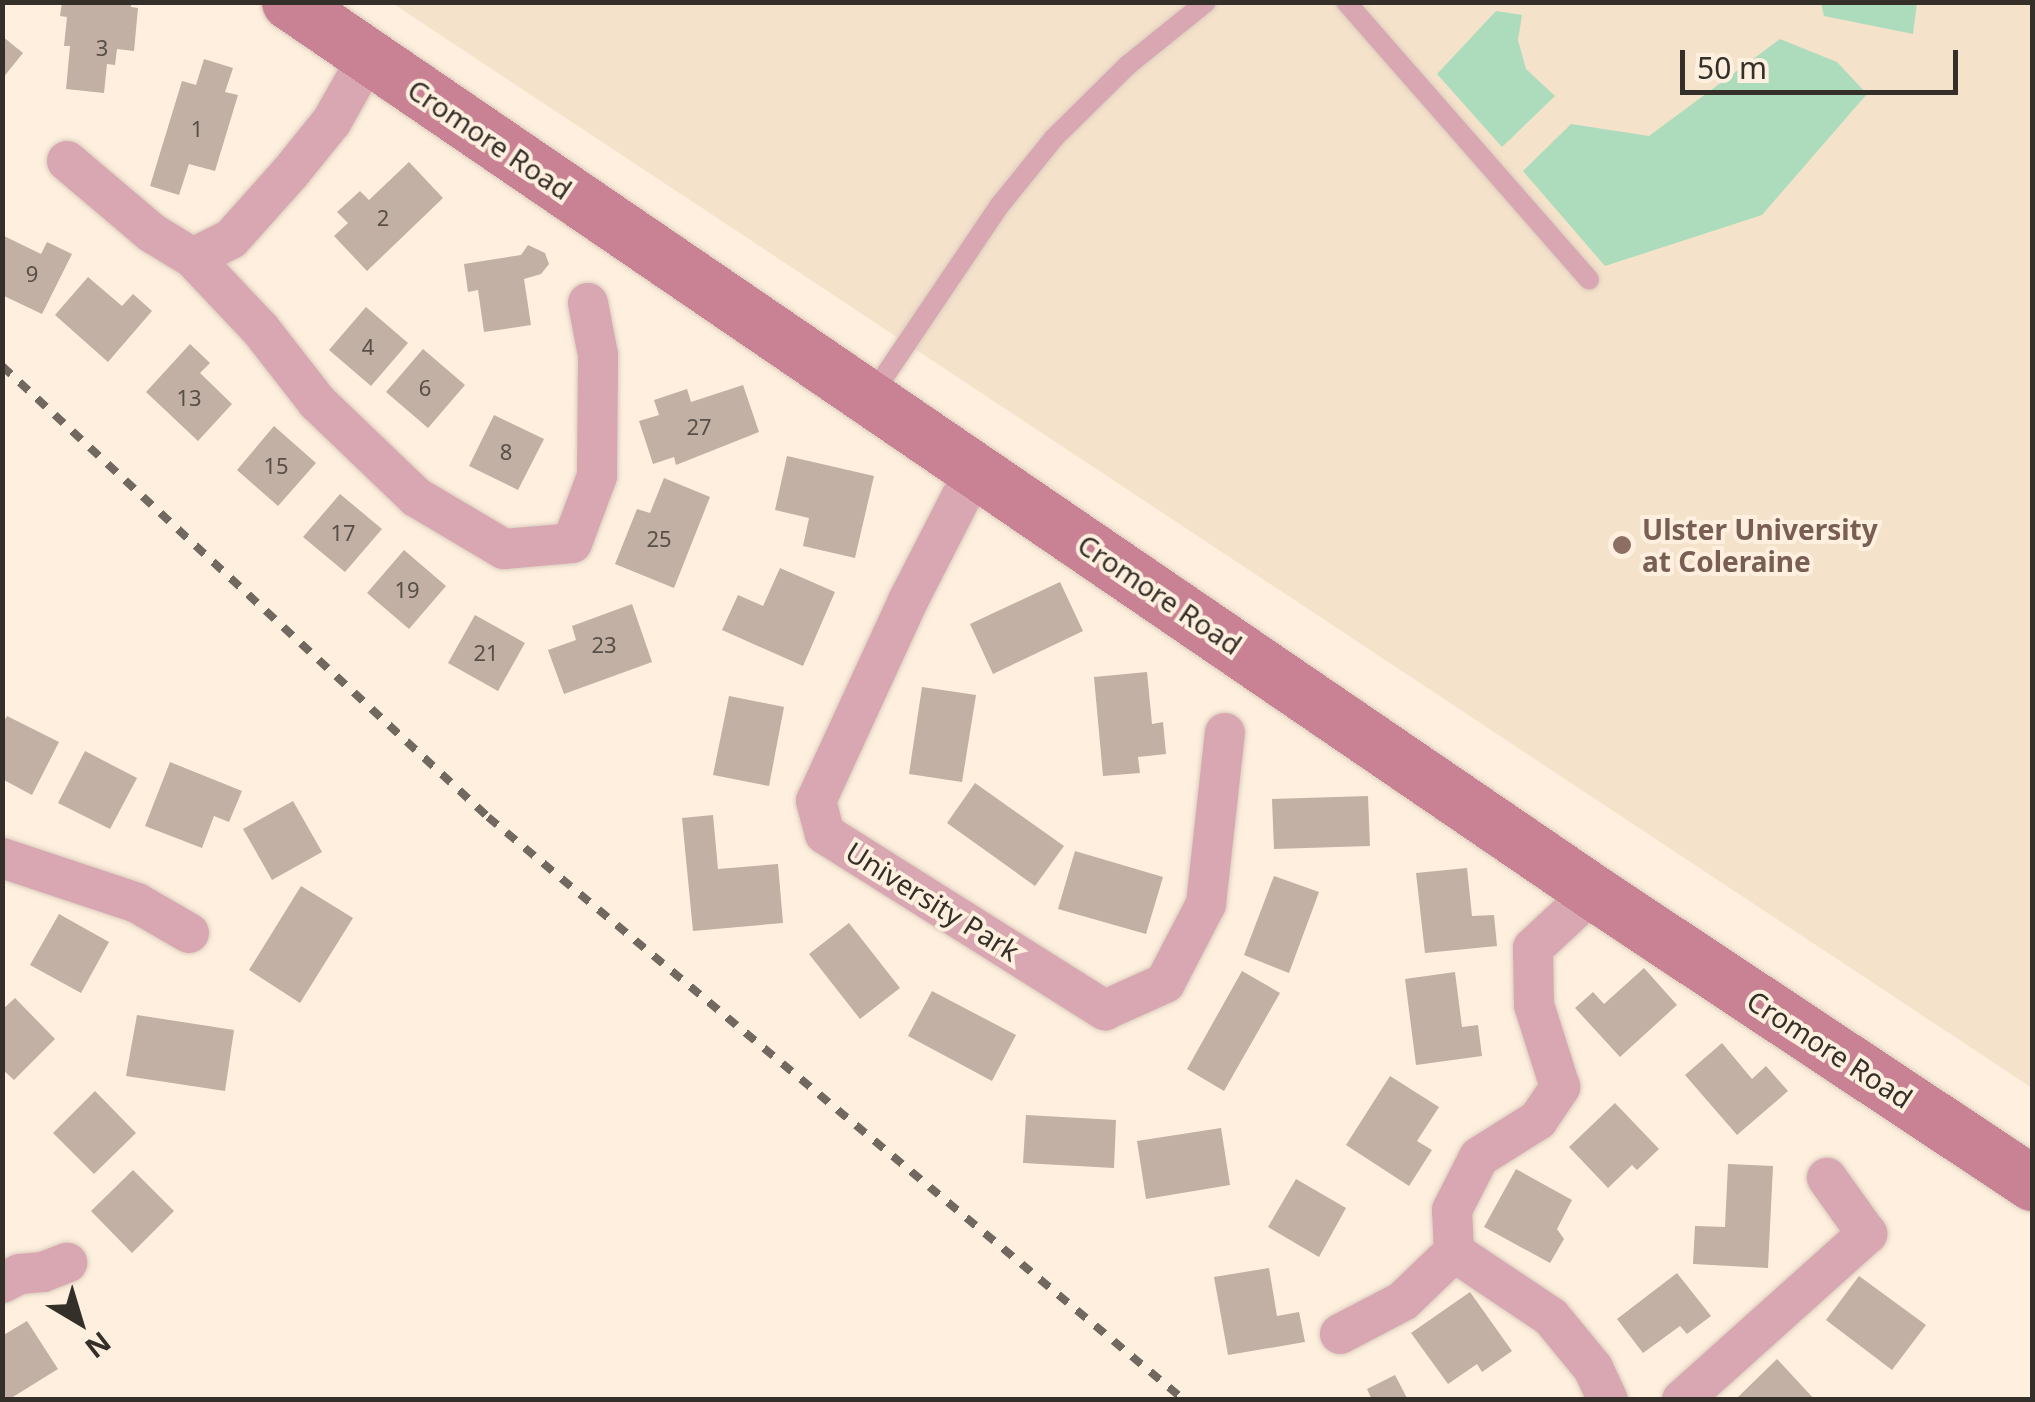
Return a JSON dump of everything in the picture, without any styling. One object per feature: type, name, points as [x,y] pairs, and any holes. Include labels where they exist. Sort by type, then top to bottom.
[{"type":"main road","name":"Cromore Road","points":[[289,2],[1593,892],[2032,1183]]},
{"type":"street","points":[[193,258],[231,239],[290,173],[332,122],[368,57]]},
{"type":"street","points":[[67,160],[152,233],[193,258],[261,330],[317,402],[416,497],[504,549],[572,544],[597,476],[598,355],[588,303]]},
{"type":"street","name":"University Park","points":[[976,468],[908,601],[816,801],[825,834],[1105,1010],[1165,983],[1206,904],[1225,732]]},
{"type":"street","points":[[6,869],[137,903],[189,933]]},
{"type":"street","points":[[1340,1334],[1403,1301],[1454,1252],[1452,1210],[1479,1158],[1538,1120],[1560,1087],[1534,1005],[1533,948],[1593,892]]},
{"type":"street","points":[[1682,1400],[1868,1234],[1827,1178]]},
{"type":"street","points":[[1454,1252],[1551,1316],[1593,1368],[1608,1400]]},
{"type":"street","points":[[2,1283],[20,1274],[43,1272],[67,1263]]},
{"type":"lane","points":[[871,396],[1000,205],[1054,138],[1128,64],[1206,2]]},
{"type":"lane","points":[[1346,2],[1589,280]]},
{"type":"shaded area","name":"Ulster University at Coleraine","points":[[392,3],[2032,3],[2032,1088]]},
{"type":"green space","points":[[1821,3],[1917,3],[1913,34],[1824,16]]},
{"type":"green space","points":[[1496,11],[1522,15],[1518,40],[1526,69],[1555,96],[1502,147],[1437,74]]},
{"type":"green space","points":[[1780,39],[1837,62],[1867,94],[1762,215],[1605,266],[1523,171],[1571,124],[1649,136]]},
{"type":"building","points":[[62,2],[131,2],[131,7],[138,8],[134,51],[117,49],[115,65],[107,64],[104,93],[66,89],[70,46],[64,46],[67,17],[60,16]]},
{"type":"building","points":[[2,36],[23,53],[2,79]]},
{"type":"building","points":[[204,59],[233,68],[225,92],[238,95],[215,171],[189,164],[179,195],[150,186],[182,81],[196,85]]},
{"type":"building","points":[[409,162],[443,198],[367,271],[334,236],[348,223],[337,212],[360,191],[369,200]]},
{"type":"building","points":[[2,235],[41,254],[47,242],[72,254],[42,314],[2,295]]},
{"type":"building","points":[[528,245],[545,253],[549,264],[541,274],[524,279],[531,325],[484,332],[478,290],[468,292],[464,264],[521,255]]},
{"type":"building","points":[[88,277],[122,306],[133,294],[152,311],[108,362],[55,315]]},
{"type":"building","points":[[366,307],[408,343],[371,386],[329,350]]},
{"type":"building","points":[[190,344],[210,363],[200,373],[232,404],[198,441],[146,392]]},
{"type":"building","points":[[423,349],[465,385],[428,428],[386,392]]},
{"type":"building","points":[[743,385],[759,432],[676,465],[674,457],[653,464],[639,421],[659,415],[654,400],[687,389],[691,402]]},
{"type":"building","points":[[494,415],[544,439],[518,490],[469,466]]},
{"type":"building","points":[[274,426],[316,463],[278,506],[237,470]]},
{"type":"building","points":[[787,456],[874,476],[855,558],[803,546],[809,518],[775,510]]},
{"type":"building","points":[[664,478],[710,497],[674,588],[615,564],[637,509],[650,513]]},
{"type":"building","points":[[340,494],[382,529],[345,572],[303,537]]},
{"type":"building","points":[[404,550],[446,586],[409,629],[367,593]]},
{"type":"building","points":[[780,568],[835,592],[803,666],[722,630],[738,595],[763,606]]},
{"type":"building","points":[[1060,582],[1083,631],[993,674],[970,624]]},
{"type":"building","points":[[632,604],[652,662],[564,694],[548,650],[576,640],[572,626]]},
{"type":"building","points":[[475,615],[525,643],[498,691],[448,663]]},
{"type":"building","points":[[1147,672],[1152,724],[1163,722],[1166,754],[1138,757],[1140,773],[1103,776],[1094,677]]},
{"type":"building","points":[[922,687],[976,695],[962,782],[909,774]]},
{"type":"building","points":[[729,696],[784,707],[769,786],[713,775]]},
{"type":"building","points":[[7,716],[59,742],[32,795],[2,779],[2,725]]},
{"type":"building","points":[[85,751],[137,778],[110,829],[58,803]]},
{"type":"building","points":[[170,762],[242,791],[229,822],[214,816],[202,848],[145,826]]},
{"type":"building","points":[[975,783],[1064,846],[1035,886],[947,823]]},
{"type":"building","points":[[1368,796],[1370,846],[1274,849],[1272,799]]},
{"type":"building","points":[[293,801],[322,852],[272,880],[243,829]]},
{"type":"building","points":[[713,815],[718,869],[778,864],[783,923],[693,931],[682,818]]},
{"type":"building","points":[[1075,851],[1163,877],[1146,934],[1058,909]]},
{"type":"building","points":[[1467,868],[1472,916],[1494,915],[1497,946],[1425,953],[1416,873]]},
{"type":"building","points":[[1274,876],[1319,892],[1289,973],[1244,955]]},
{"type":"building","points":[[301,886],[353,918],[300,1003],[249,970]]},
{"type":"building","points":[[59,914],[109,942],[81,993],[30,965]]},
{"type":"building","points":[[849,923],[900,988],[860,1019],[809,954]]},
{"type":"building","points":[[1644,968],[1677,1005],[1620,1057],[1575,1008],[1593,992],[1604,1004]]},
{"type":"building","points":[[1242,971],[1280,993],[1224,1091],[1187,1069]]},
{"type":"building","points":[[1455,972],[1462,1027],[1478,1025],[1482,1056],[1416,1065],[1405,979]]},
{"type":"building","points":[[932,991],[1016,1035],[992,1081],[908,1036]]},
{"type":"building","points":[[15,998],[55,1039],[14,1080],[2,1069],[2,1010]]},
{"type":"building","points":[[137,1015],[234,1030],[225,1091],[126,1076]]},
{"type":"building","points":[[1722,1043],[1752,1079],[1766,1066],[1788,1091],[1737,1135],[1685,1075]]},
{"type":"building","points":[[1390,1076],[1439,1107],[1417,1141],[1432,1150],[1409,1186],[1346,1145]]},
{"type":"building","points":[[95,1091],[136,1133],[94,1174],[53,1133]]},
{"type":"building","points":[[1615,1103],[1659,1149],[1637,1170],[1632,1165],[1608,1188],[1569,1147]]},
{"type":"building","points":[[1026,1115],[1116,1120],[1114,1168],[1023,1163]]},
{"type":"building","points":[[1221,1128],[1230,1185],[1146,1199],[1137,1141]]},
{"type":"building","points":[[1728,1164],[1773,1166],[1768,1268],[1693,1264],[1695,1226],[1725,1227]]},
{"type":"building","points":[[1516,1169],[1572,1200],[1557,1229],[1564,1239],[1550,1263],[1484,1227]]},
{"type":"building","points":[[133,1170],[174,1211],[132,1253],[91,1211]]},
{"type":"building","points":[[1296,1179],[1346,1208],[1319,1257],[1268,1227]]},
{"type":"building","points":[[1269,1268],[1277,1316],[1299,1312],[1305,1342],[1228,1355],[1214,1277]]},
{"type":"building","points":[[1677,1273],[1711,1316],[1687,1334],[1680,1326],[1643,1353],[1617,1319]]},
{"type":"building","points":[[1859,1276],[1926,1325],[1892,1370],[1826,1320]]},
{"type":"building","points":[[1470,1292],[1512,1351],[1482,1372],[1477,1364],[1448,1384],[1411,1333]]},
{"type":"building","points":[[27,1321],[58,1369],[8,1400],[2,1392],[2,1336]]},
{"type":"building","points":[[1777,1359],[1815,1400],[1735,1400]]},
{"type":"building","points":[[1395,1375],[1408,1400],[1372,1400],[1367,1389]]},
{"type":"railway","points":[[2,366],[488,817],[1184,1400]]},
{"type":"place","name":"Ulster University at Coleraine","points":[[1622,545]]}]
